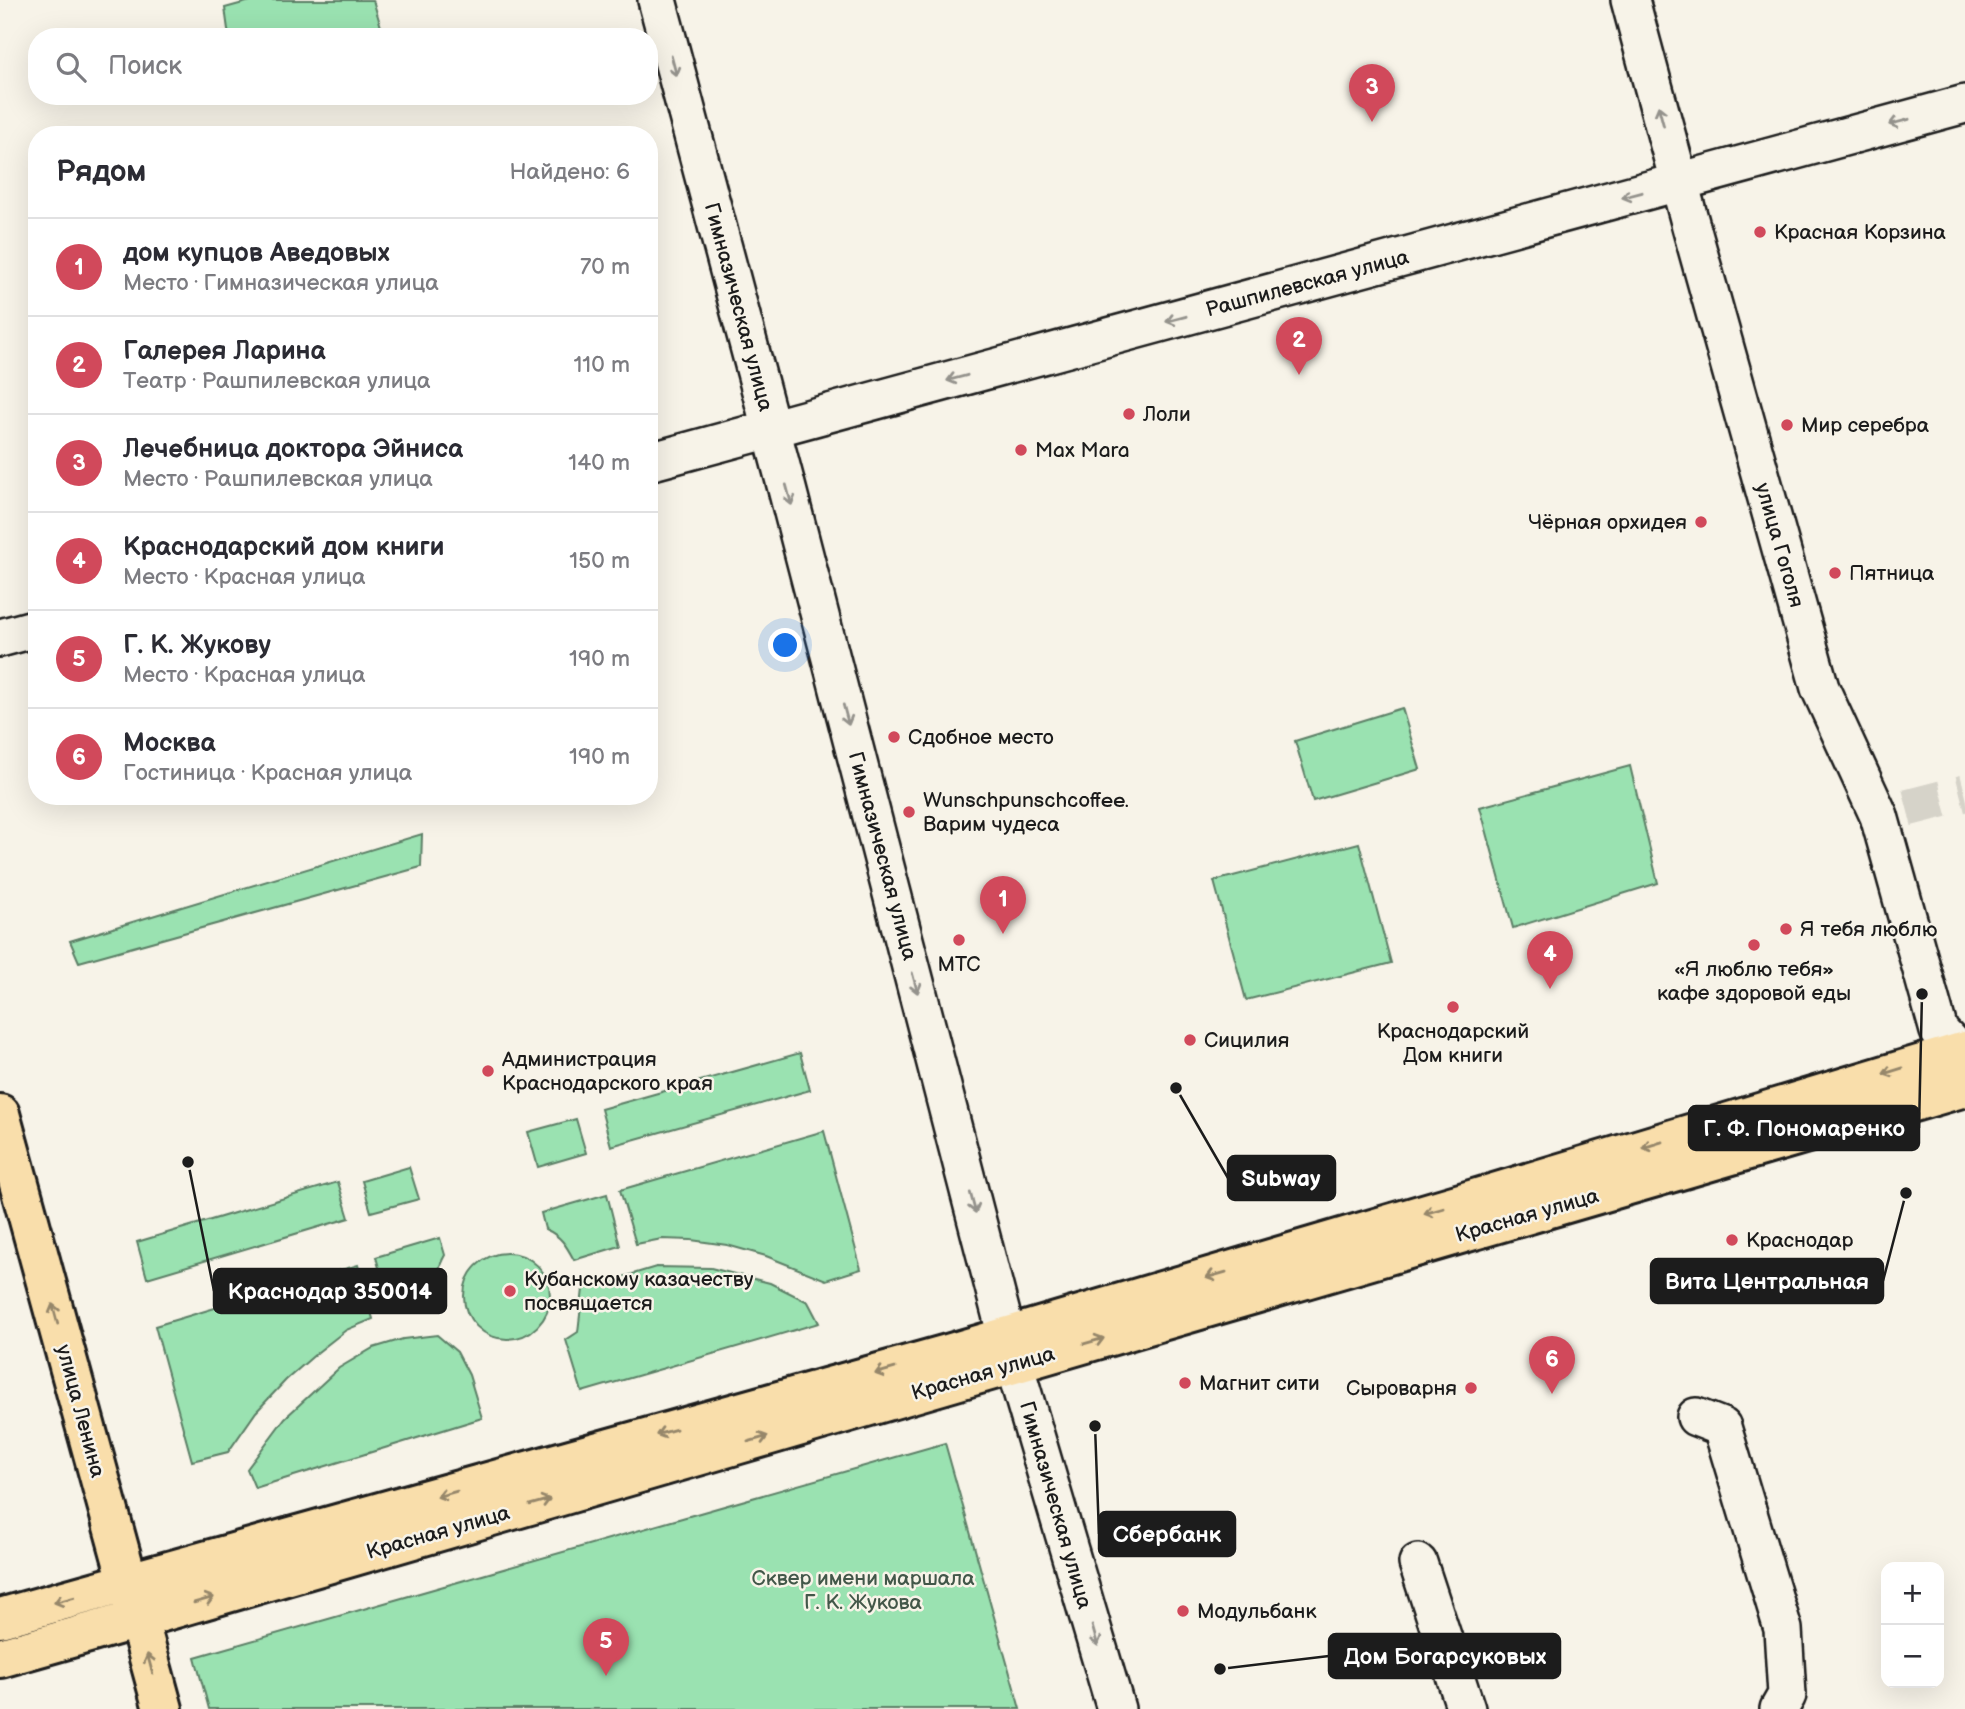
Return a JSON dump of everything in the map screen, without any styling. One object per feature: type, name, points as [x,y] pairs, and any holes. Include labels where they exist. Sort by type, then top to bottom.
[{"type":"main road","name":"Красная улица","points":[[0,1658],[138,1619],[1011,1350],[1471,1200],[1963,1066]]},
{"type":"main road","name":"улица Ленина","points":[[2,1132],[163,1709]]},
{"type":"main road","name":"Красная улица","points":[[0,1618],[1011,1350]]},
{"type":"street","name":"Гимназическая улица","points":[[657,0],[1011,1350],[1116,1709]]},
{"type":"street","name":"улица Гоголя","points":[[1630,0],[1820,688],[1839,729],[1893,812],[1939,1031],[1963,1066]]},
{"type":"street","name":"Рашпилевская улица","points":[[658,460],[1965,104]]},
{"type":"street","points":[[0,638],[28,630]]},
{"type":"street","points":[[1696,1418],[1722,1427],[1783,1629],[1787,1695],[1779,1709]]},
{"type":"street","points":[[1418,1563],[1466,1709]]},
{"type":"green space","points":[[254,0],[373,0],[381,28],[228,28],[225,8]]},
{"type":"green space","points":[[1402,708],[1420,769],[1313,801],[1295,741]]},
{"type":"green space","points":[[1630,766],[1658,883],[1513,928],[1480,807]]},
{"type":"green space","points":[[422,834],[421,867],[79,962],[70,941]]},
{"type":"green space","points":[[1359,843],[1391,963],[1246,1000],[1214,881]]},
{"type":"green space","points":[[800,1053],[810,1090],[611,1146],[601,1109]]},
{"type":"green space","points":[[576,1119],[586,1153],[538,1167],[528,1132]]},
{"type":"green space","points":[[824,1131],[861,1269],[826,1280],[766,1256],[727,1245],[662,1239],[636,1244],[620,1190]]},
{"type":"green space","points":[[409,1167],[419,1199],[371,1212],[362,1181]]},
{"type":"green space","points":[[338,1182],[349,1218],[147,1278],[137,1242]]},
{"type":"green space","points":[[607,1194],[620,1246],[574,1260],[562,1242],[545,1229],[541,1213]]},
{"type":"green space","points":[[440,1238],[445,1255],[437,1275],[436,1297],[391,1311],[376,1257]]},
{"type":"green space","points":[[499,1253],[515,1253],[538,1265],[547,1279],[550,1296],[547,1313],[538,1327],[515,1339],[499,1339],[483,1332],[471,1320],[464,1304],[464,1288],[471,1272],[483,1260]]},
{"type":"green space","points":[[358,1265],[373,1319],[346,1330],[286,1380],[256,1412],[228,1452],[192,1461],[155,1326]]},
{"type":"green space","points":[[656,1267],[711,1268],[770,1283],[808,1302],[819,1323],[582,1392],[566,1340],[578,1332],[583,1289]]},
{"type":"green space","points":[[437,1335],[457,1352],[469,1375],[482,1418],[255,1488],[247,1469],[285,1418],[339,1368],[373,1348],[403,1339]]},
{"type":"green space","name":"Сквер имени маршала Г. К. Жукова","points":[[945,1443],[1020,1709],[209,1709],[195,1657]]},
{"type":"tunnel","points":[[1907,808],[1965,793]]},
{"type":"place","name":"Лечебница доктора Эйниса","points":[[1372,122]]},
{"type":"place","name":"Красная Корзина","points":[[1760,232]]},
{"type":"place","name":"Галерея Ларина","points":[[1299,375]]},
{"type":"place","name":"Лоли","points":[[1129,414]]},
{"type":"place","name":"Мир серебра","points":[[1787,425]]},
{"type":"place","name":"Max Mara","points":[[1021,450]]},
{"type":"place","name":"Чёрная орхидея","points":[[1701,522]]},
{"type":"place","name":"Пятница","points":[[1835,573]]},
{"type":"place","name":"Сдобное место","points":[[894,737]]},
{"type":"place","name":"Wunschpunschcoffee. Варим чудеса","points":[[909,812]]},
{"type":"place","name":"Я тебя люблю","points":[[1786,929]]},
{"type":"place","name":"дом купцов Аведовых","points":[[1003,934]]},
{"type":"place","name":"МТС","points":[[959,940]]},
{"type":"place","name":"«Я люблю тебя» кафе здоровой еды","points":[[1754,945]]},
{"type":"place","name":"Краснодарский дом книги","points":[[1550,989]]},
{"type":"place","name":"Г. Ф. Пономаренко","points":[[1922,994]]},
{"type":"place","name":"Краснодарский Дом книги","points":[[1453,1007]]},
{"type":"place","name":"Сицилия","points":[[1190,1040]]},
{"type":"place","name":"Администрация Краснодарского края","points":[[488,1071]]},
{"type":"place","name":"Subway","points":[[1176,1088]]},
{"type":"place","name":"Краснодар 350014","points":[[188,1162]]},
{"type":"place","name":"Вита Центральная","points":[[1906,1193]]},
{"type":"place","name":"Краснодар","points":[[1732,1240]]},
{"type":"place","name":"Кубанскому казачеству посвящается","points":[[510,1291]]},
{"type":"place","name":"Магнит сити","points":[[1185,1383]]},
{"type":"place","name":"Сыроварня","points":[[1471,1388]]},
{"type":"place","name":"Москва","points":[[1552,1394]]},
{"type":"place","name":"Сбербанк","points":[[1095,1426]]},
{"type":"place","name":"Модульбанк","points":[[1183,1611]]},
{"type":"place","name":"Дом Богарсуковых","points":[[1220,1669]]},
{"type":"place","name":"Г. К. Жукову","points":[[606,1676]]}]
